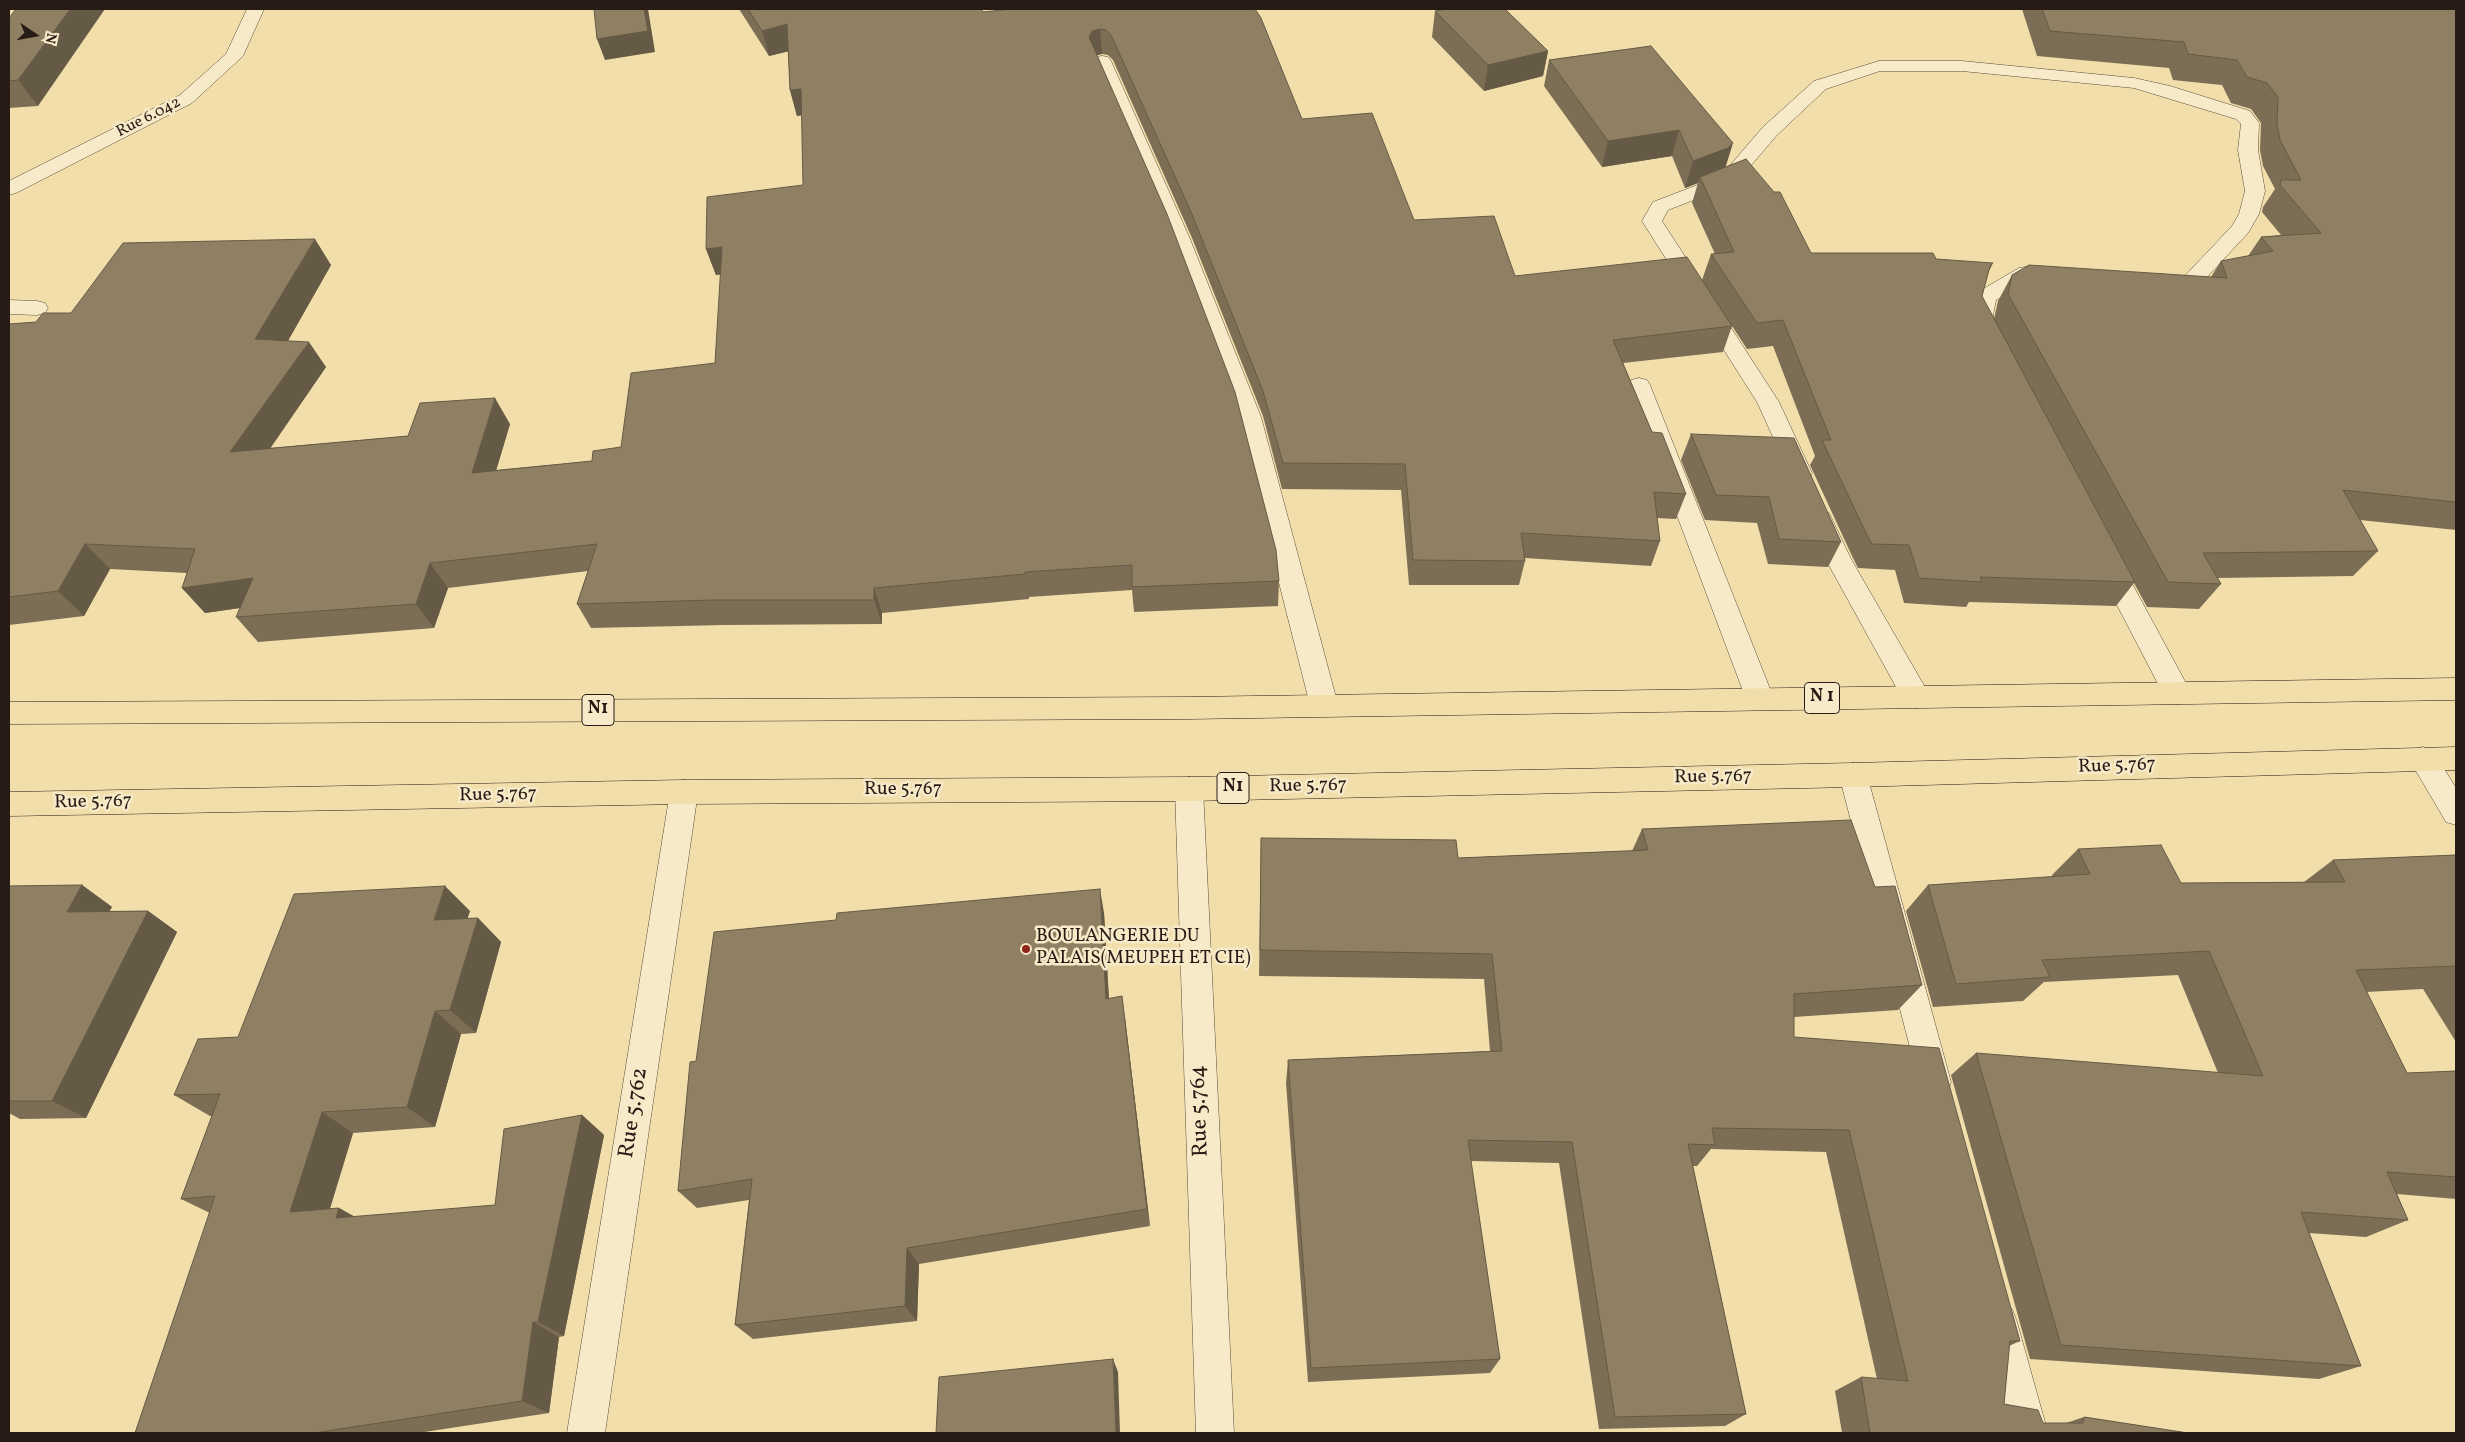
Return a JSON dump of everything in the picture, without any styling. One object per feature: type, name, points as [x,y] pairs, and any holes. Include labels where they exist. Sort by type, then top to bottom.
[{"type":"highway","name":"N 1","points":[[1188,708],[2456,689]]},
{"type":"highway","name":"N1","points":[[9,713],[1188,708]]},
{"type":"highway","name":"Rue 5.767","points":[[9,804],[684,792],[1189,789],[1853,775],[2456,758]]},
{"type":"street","name":"Rue 6.042","points":[[9,189],[186,99],[234,56],[255,9]]},
{"type":"street","points":[[1102,61],[1180,240],[1249,418],[1324,705]]},
{"type":"street","points":[[1916,696],[1839,560],[1768,402],[1652,221],[1660,206],[1728,180],[1770,131],[1820,86],[1879,66],[1962,66],[2134,83],[2164,90],[2243,115],[2250,123],[2248,150],[2255,191],[2249,214],[2241,230],[2187,286],[2177,290],[2154,290],[2146,287]]},
{"type":"street","points":[[1999,356],[1981,321],[1986,297],[2026,273],[2066,274]]},
{"type":"street","points":[[9,307],[37,308]]},
{"type":"street","points":[[1639,385],[1760,699]]},
{"type":"street","points":[[2099,546],[2177,693]]},
{"type":"street","points":[[2423,759],[2456,813]]},
{"type":"street","points":[[1853,775],[1942,1109]]},
{"type":"street","name":"Rue 5.764","points":[[1189,789],[1191,890],[1215,1433]]},
{"type":"street","name":"Rue 5.762","points":[[586,1433],[684,792]]},
{"type":"street","points":[[1990,1290],[2029,1433]]},
{"type":"building","points":[[16,9],[70,9],[18,80],[9,81],[9,18]]},
{"type":"building","points":[[594,9],[644,9],[648,31],[597,39]]},
{"type":"building","points":[[748,9],[981,9],[983,12],[1011,9],[1255,9],[1261,18],[1302,119],[1372,113],[1414,220],[1494,216],[1515,276],[1687,257],[1732,326],[1613,340],[1652,432],[1662,433],[1686,494],[1654,492],[1660,541],[1521,533],[1525,561],[1413,560],[1405,464],[1283,463],[1263,391],[1191,212],[1111,35],[1106,30],[1100,29],[1092,31],[1089,37],[1167,214],[1235,392],[1276,550],[1279,581],[1132,587],[1132,565],[1025,572],[1025,574],[874,588],[874,600],[713,600],[577,604],[597,544],[430,563],[416,604],[236,617],[253,578],[182,588],[195,549],[85,544],[58,591],[9,597],[9,324],[36,322],[43,313],[71,313],[123,243],[315,239],[255,339],[309,342],[230,452],[408,436],[420,403],[495,398],[472,473],[592,461],[593,451],[621,447],[631,373],[715,363],[722,247],[706,249],[707,197],[803,185],[801,89],[790,90],[787,24],[762,31]]},
{"type":"building","points":[[1447,9],[1505,9],[1548,51],[1488,65],[1435,11]]},
{"type":"building","points":[[2042,9],[2456,9],[2456,502],[2343,490],[2378,551],[2203,553],[2221,584],[2168,582],[2008,294],[2012,275],[2029,265],[2227,278],[2221,261],[2273,251],[2261,237],[2321,233],[2280,185],[2281,180],[2301,180],[2280,140],[2277,124],[2278,97],[2267,83],[2247,77],[2237,60],[2188,54],[2184,42],[2050,31]]},
{"type":"building","points":[[1651,46],[1733,143],[1728,148],[1693,161],[1679,130],[1608,141],[1549,60]]},
{"type":"building","points":[[1746,159],[1774,192],[1780,192],[1811,253],[1933,253],[1936,259],[1993,263],[1990,266],[1982,296],[2135,582],[1980,577],[1982,582],[1919,578],[1909,545],[1872,544],[1822,440],[1831,440],[1783,320],[1757,323],[1711,254],[1734,252],[1700,177]]},
{"type":"building","points":[[1691,434],[1794,438],[1841,542],[1779,539],[1769,497],[1716,495]]},
{"type":"building","points":[[1851,820],[1875,887],[1895,886],[1922,985],[1794,994],[1794,1037],[1939,1048],[2020,1341],[2010,1341],[2004,1404],[2038,1410],[2043,1423],[2083,1423],[2084,1417],[2188,1433],[1870,1433],[1861,1377],[1908,1381],[1849,1130],[1712,1128],[1715,1145],[1688,1144],[1746,1414],[1615,1417],[1572,1142],[1468,1140],[1500,1359],[1311,1368],[1288,1060],[1502,1051],[1492,954],[1260,950],[1261,838],[1456,840],[1458,858],[1648,850],[1642,829]]},
{"type":"building","points":[[2161,845],[2181,883],[2345,882],[2333,860],[2456,855],[2456,966],[2356,970],[2407,1073],[2456,1071],[2456,1177],[2387,1172],[2408,1220],[2301,1212],[2361,1366],[2061,1345],[1976,1053],[2263,1076],[2209,951],[2042,960],[2050,977],[1956,984],[1928,885],[2090,874],[2078,849]]},
{"type":"building","points":[[82,885],[67,912],[148,911],[52,1101],[9,1101],[9,886]]},
{"type":"building","points":[[445,886],[434,920],[478,918],[450,1010],[435,1011],[407,1107],[322,1112],[290,1212],[339,1208],[336,1218],[495,1205],[504,1129],[582,1115],[538,1322],[533,1322],[522,1401],[314,1433],[135,1433],[215,1196],[181,1199],[220,1094],[174,1095],[198,1039],[238,1037],[294,894]]},
{"type":"building","points":[[1100,889],[1106,999],[1122,996],[1147,1209],[907,1248],[905,1306],[735,1325],[752,1179],[678,1191],[690,1062],[696,1061],[714,932],[836,920],[837,913]]},
{"type":"building","points":[[1113,1359],[1116,1433],[936,1433],[939,1377]]},
{"type":"place","name":"BOULANGERIE DU PALAIS(MEUPEH ET CIE)","points":[[1026,949]]}]
